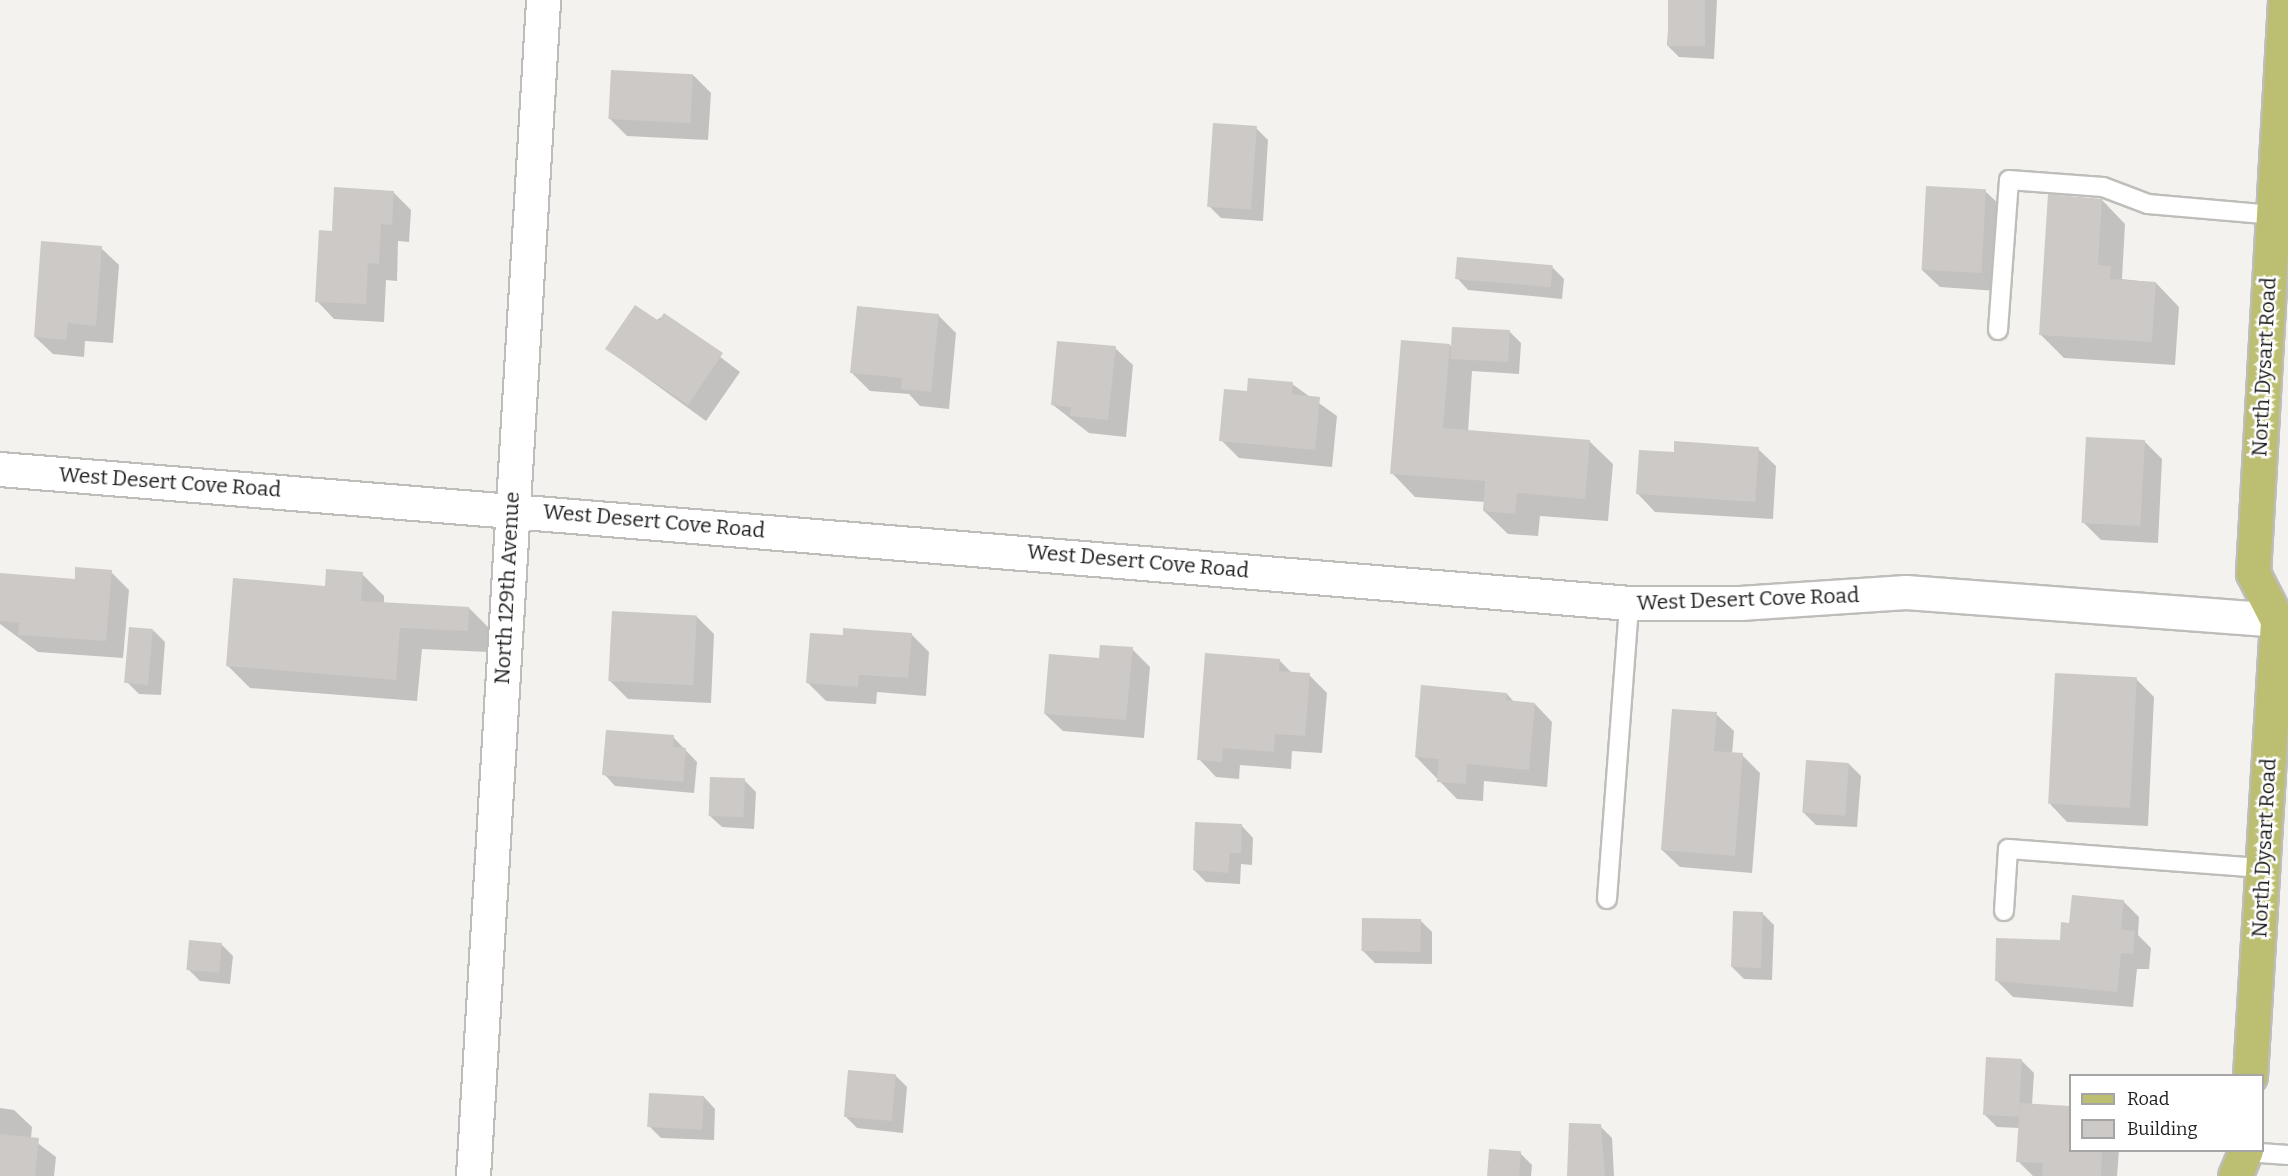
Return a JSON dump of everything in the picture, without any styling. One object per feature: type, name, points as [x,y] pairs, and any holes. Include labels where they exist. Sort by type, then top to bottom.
[{"type":"main road","name":"North Dysart Road","points":[[2250,1074],[2282,614],[2253,573],[2285,0]]},
{"type":"street","name":"North 129th Avenue","points":[[473,1176],[543,0]]},
{"type":"street","name":"West Desert Cove Road","points":[[0,469],[512,509],[1629,603],[1740,603],[1906,592],[2282,614]]},
{"type":"lane","points":[[1998,330],[2009,180],[2103,187],[2148,204],[2273,215]]},
{"type":"lane","points":[[1607,899],[1629,603]]},
{"type":"lane","points":[[2004,911],[2008,849],[2263,868]]},
{"type":"lane","points":[[2245,1163],[2288,1155]]},
{"type":"building","points":[[1668,0],[1705,0],[1705,46],[1668,46]]},
{"type":"building","points":[[611,70],[693,74],[690,123],[608,119]]},
{"type":"building","points":[[1213,123],[1257,126],[1251,210],[1207,207]]},
{"type":"building","points":[[1926,186],[1986,189],[1982,273],[1922,270]]},
{"type":"building","points":[[334,187],[394,191],[392,225],[381,224],[379,264],[368,263],[366,304],[315,302],[319,230],[332,231]]},
{"type":"building","points":[[2048,194],[2102,199],[2098,265],[2111,266],[2110,279],[2156,282],[2152,342],[2039,335]]},
{"type":"building","points":[[41,241],[102,246],[96,326],[68,323],[66,340],[34,337]]},
{"type":"building","points":[[1457,257],[1553,265],[1551,287],[1455,279]]},
{"type":"building","points":[[635,305],[659,321],[664,313],[723,353],[688,405],[605,349]]},
{"type":"building","points":[[857,306],[939,314],[931,392],[901,389],[902,378],[850,373]]},
{"type":"building","points":[[1452,327],[1510,330],[1508,362],[1450,359]]},
{"type":"building","points":[[1401,340],[1450,344],[1443,428],[1590,440],[1585,499],[1517,493],[1515,514],[1483,511],[1485,481],[1390,474]]},
{"type":"building","points":[[1057,341],[1116,346],[1108,420],[1070,416],[1071,407],[1051,405]]},
{"type":"building","points":[[1248,378],[1293,382],[1292,394],[1320,397],[1315,450],[1219,441],[1224,389],[1247,391]]},
{"type":"building","points":[[2086,437],[2145,440],[2140,526],[2081,523]]},
{"type":"building","points":[[1674,441],[1759,447],[1755,502],[1636,494],[1639,450],[1674,452]]},
{"type":"building","points":[[75,567],[112,570],[106,641],[18,635],[19,623],[0,621],[0,573],[75,579]]},
{"type":"building","points":[[326,569],[363,572],[361,601],[469,607],[468,631],[400,628],[396,680],[226,666],[233,578],[325,586]]},
{"type":"building","points":[[612,611],[697,615],[693,685],[608,681]]},
{"type":"building","points":[[129,627],[153,629],[148,685],[124,683]]},
{"type":"building","points":[[843,628],[912,633],[908,678],[859,675],[858,687],[806,683],[810,633],[843,635]]},
{"type":"building","points":[[1100,645],[1133,647],[1126,720],[1044,714],[1049,654],[1099,658]]},
{"type":"building","points":[[1205,653],[1280,659],[1279,671],[1310,673],[1305,736],[1275,734],[1274,752],[1223,748],[1222,762],[1197,760]]},
{"type":"building","points":[[2055,673],[2137,677],[2130,808],[2048,804]]},
{"type":"building","points":[[1421,685],[1507,693],[1506,700],[1535,703],[1529,770],[1467,764],[1466,784],[1437,782],[1439,759],[1415,757]]},
{"type":"building","points":[[1672,709],[1717,712],[1714,751],[1743,753],[1735,856],[1661,850]]},
{"type":"building","points":[[606,730],[674,735],[673,747],[686,748],[683,782],[602,775]]},
{"type":"building","points":[[1806,760],[1849,763],[1845,816],[1802,813]]},
{"type":"building","points":[[710,777],[745,778],[744,817],[709,816]]},
{"type":"building","points":[[1195,822],[1242,824],[1241,853],[1230,853],[1228,873],[1193,870]]},
{"type":"building","points":[[2072,895],[2124,900],[2121,929],[2135,931],[2133,954],[2121,953],[2117,992],[1995,981],[1996,938],[2060,940],[2061,922],[2069,923]]},
{"type":"building","points":[[1733,911],[1763,912],[1761,968],[1731,967]]},
{"type":"building","points":[[1362,918],[1421,919],[1420,952],[1361,951]]},
{"type":"building","points":[[189,940],[222,943],[219,973],[186,970]]},
{"type":"building","points":[[1986,1057],[2022,1059],[2019,1117],[1983,1115]]},
{"type":"building","points":[[848,1070],[896,1074],[892,1121],[844,1117]]},
{"type":"building","points":[[649,1093],[704,1096],[702,1130],[647,1127]]},
{"type":"building","points":[[2020,1103],[2069,1106],[2069,1152],[2102,1152],[2101,1176],[2042,1176],[2043,1163],[2016,1162]]},
{"type":"building","points":[[1569,1123],[1601,1124],[1605,1176],[1567,1176]]},
{"type":"building","points":[[0,1134],[39,1138],[35,1176],[0,1176]]},
{"type":"building","points":[[1489,1149],[1521,1151],[1519,1176],[1487,1176]]}]
